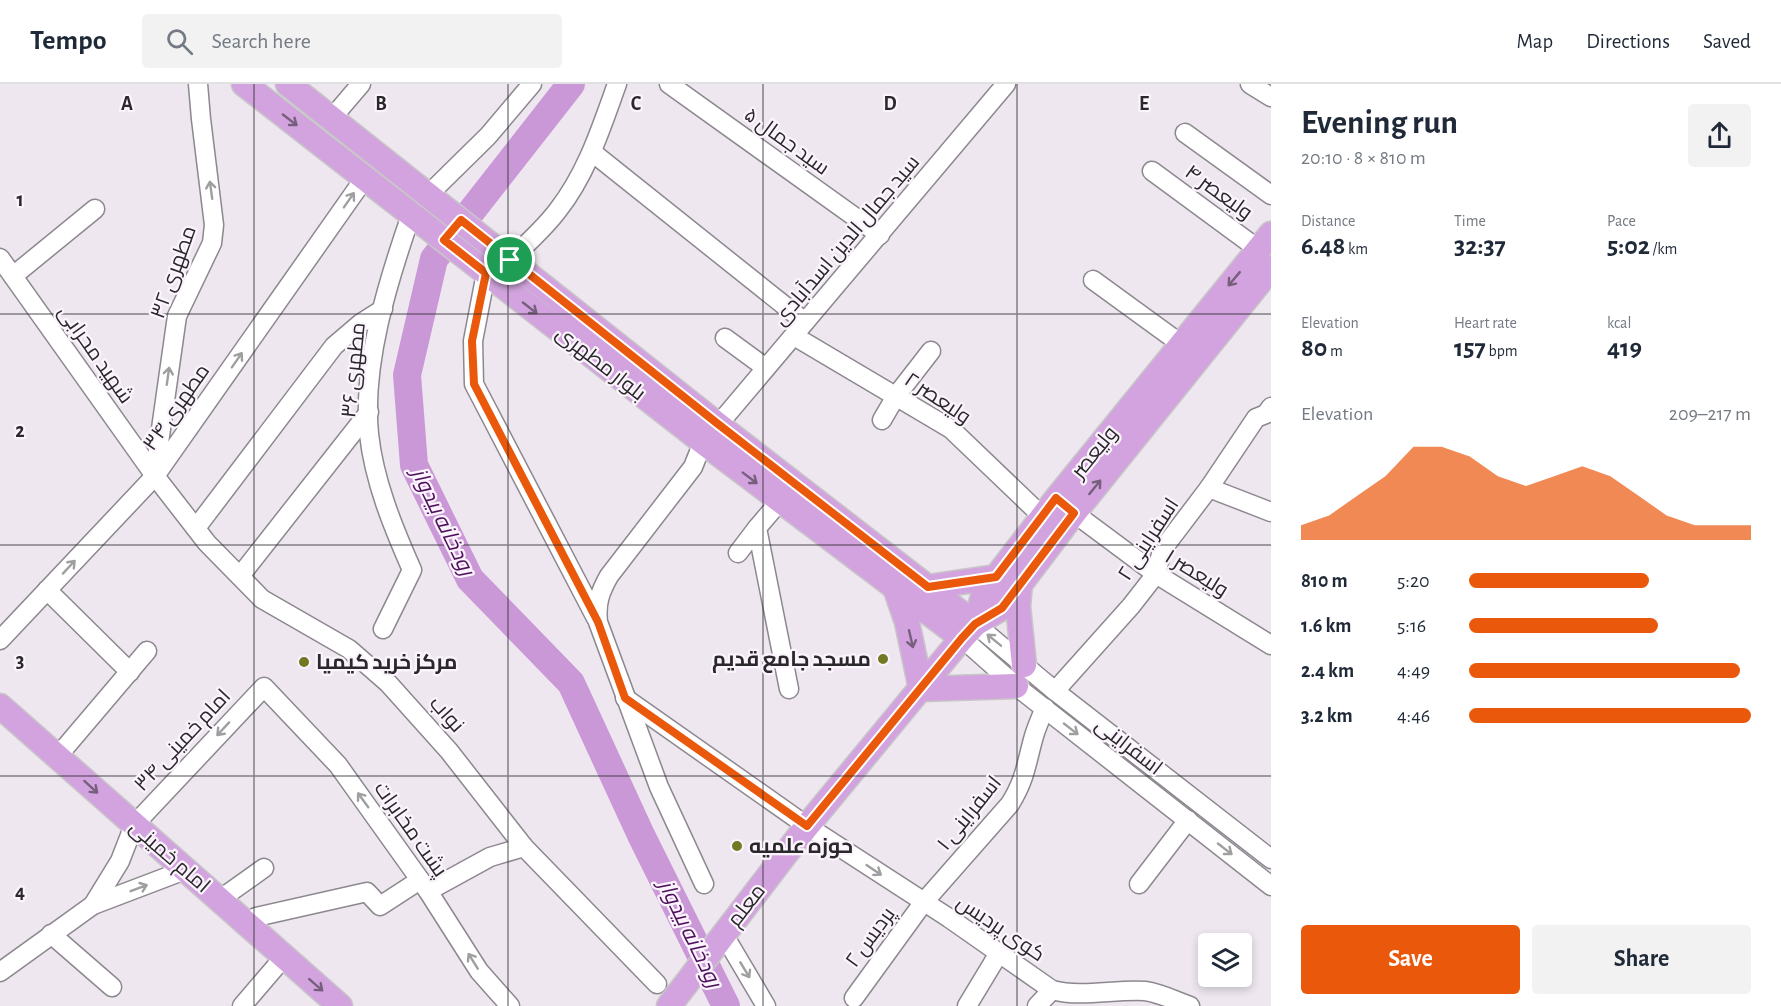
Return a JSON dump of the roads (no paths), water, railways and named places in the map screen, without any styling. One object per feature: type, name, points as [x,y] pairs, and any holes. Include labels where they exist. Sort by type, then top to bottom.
[{"type":"main road","name":"بلوار مطهری","points":[[244,84],[477,266],[928,587],[968,631]]},
{"type":"main road","name":"بلوار مطهری","points":[[288,84],[510,260],[711,433],[780,501],[896,590],[968,631]]},
{"type":"main road","points":[[444,240],[461,220]]},
{"type":"main road","name":"ولیعصر","points":[[968,631],[1002,608],[1020,584],[1065,505],[1180,344],[1267,250]]},
{"type":"main road","name":"ولیعصر","points":[[968,631],[984,593],[1042,517],[1065,505],[1267,250]]},
{"type":"main road","points":[[928,587],[996,577]]},
{"type":"main road","points":[[896,590],[907,622],[921,689],[1020,676],[1018,606],[1020,584]]},
{"type":"main road","name":"معلم","points":[[669,1006],[807,826],[968,631]]},
{"type":"main road","name":"امام خمینی","points":[[0,706],[340,1006]]},
{"type":"street","name":"مطهری ۳۲","points":[[155,476],[177,316],[212,243],[214,225],[198,84]]},
{"type":"street","points":[[332,118],[361,84]]},
{"type":"street","points":[[433,197],[532,84]]},
{"type":"street","points":[[510,260],[558,210],[574,187],[592,152],[616,84]]},
{"type":"street","name":"سید جمال ۵","points":[[669,84],[880,235]]},
{"type":"street","name":"سید جمال الدین اسدآبادی","points":[[598,622],[598,599],[609,576],[693,467],[711,433],[1006,84]]},
{"type":"street","points":[[1250,84],[1271,97]]},
{"type":"street","points":[[1185,133],[1271,195]]},
{"type":"street","name":"ولیعصر ۲","points":[[592,152],[800,329],[896,396],[951,429],[1042,517]]},
{"type":"street","name":"ولیعصر ۴","points":[[1152,171],[1267,250]]},
{"type":"street","name":"مطهری ۳۴","points":[[0,640],[155,476],[364,180]]},
{"type":"street","points":[[13,276],[95,209]]},
{"type":"street","name":"مطهری ۳۶","points":[[383,629],[412,570],[395,533],[379,482],[369,435],[368,398],[376,341],[391,272],[415,218]]},
{"type":"street","name":"شهید محرابی","points":[[0,258],[155,476]]},
{"type":"street","points":[[477,266],[472,341],[474,384],[598,622],[659,787],[704,884]]},
{"type":"street","points":[[1093,280],[1180,344]]},
{"type":"street","points":[[196,528],[334,346],[361,323],[383,309]]},
{"type":"street","points":[[725,338],[766,368]]},
{"type":"street","points":[[882,420],[896,396],[930,351]]},
{"type":"street","name":"اسفراینی ۲","points":[[1056,692],[1156,574],[1162,550],[1209,488],[1256,418],[1266,414],[1271,407]]},
{"type":"street","points":[[240,576],[369,412]]},
{"type":"street","name":"نواب","points":[[155,476],[196,528],[262,599],[349,649],[388,683],[449,751],[525,847],[657,984]]},
{"type":"street","points":[[1209,488],[1271,512]]},
{"type":"street","points":[[738,553],[780,501]]},
{"type":"street","name":"ولیعصر ۱","points":[[1065,505],[1156,574],[1271,645]]},
{"type":"street","points":[[757,528],[789,689]]},
{"type":"street","points":[[47,590],[130,672]]},
{"type":"street","name":"اسفراینی","points":[[968,631],[1020,676],[1045,708],[1271,886]]},
{"type":"street","points":[[57,757],[147,651]]},
{"type":"street","name":"اسفراینی","points":[[1020,676],[1056,692],[1271,859]]},
{"type":"street","name":"امام خمینی ۳۴","points":[[134,825],[264,687]]},
{"type":"street","name":"پشت مخابرات","points":[[264,687],[338,765],[424,885],[479,971],[510,1006]]},
{"type":"street","name":"کوی پردیس","points":[[625,698],[807,826],[1052,990],[1062,993],[1114,990],[1148,992],[1190,1006]]},
{"type":"street","name":"اسفراینی ۱","points":[[923,903],[1010,804],[1021,787],[1034,735],[1045,708]]},
{"type":"street","points":[[1123,769],[1122,758],[1125,753],[1135,752]]},
{"type":"street","points":[[1139,884],[1188,820]]},
{"type":"street","points":[[93,905],[120,861],[134,825]]},
{"type":"street","points":[[248,925],[256,917],[367,892],[380,906],[490,858],[525,847]]},
{"type":"street","points":[[219,900],[264,867]]},
{"type":"street","points":[[0,972],[93,905],[185,870]]},
{"type":"street","name":"پردیس ۲","points":[[854,998],[923,903]]},
{"type":"street","points":[[51,934],[112,987]]},
{"type":"street","points":[[724,934],[766,1006]]},
{"type":"street","points":[[967,1006],[999,953]]},
{"type":"street","points":[[242,1006],[284,957]]},
{"type":"street","points":[[1037,1006],[1052,990]]},
{"type":"waterway","name":"رودخانه بیدواز","points":[[571,84],[434,259],[407,375],[414,465],[470,579],[571,683],[641,835],[726,1006]]},
{"type":"place","name":"مسجد جامع قدیم","points":[[883,659]]},
{"type":"place","name":"مرکز خرید کیمیا","points":[[304,662]]},
{"type":"place","name":"حوزه علمیه","points":[[737,846]]}]
